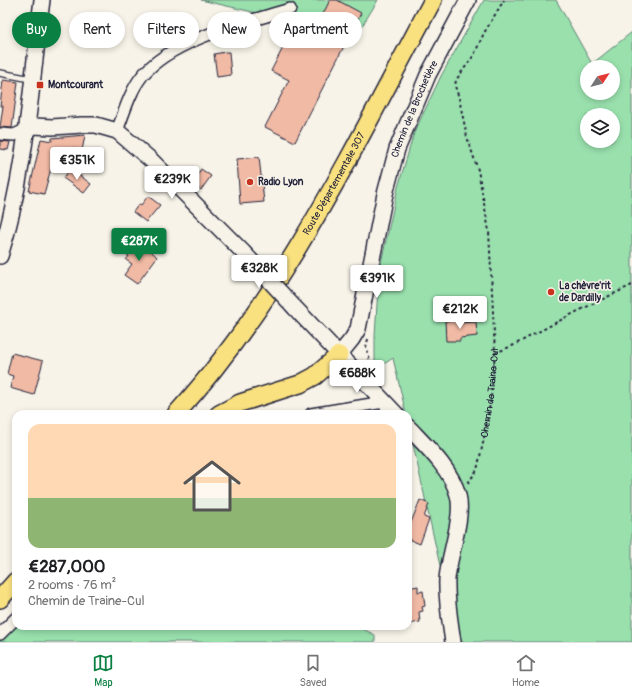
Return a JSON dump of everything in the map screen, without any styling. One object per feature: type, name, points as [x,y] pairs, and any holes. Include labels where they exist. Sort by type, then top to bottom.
[{"type":"main road","name":"Route Départementale 307","points":[[179,410],[214,369],[285,269],[321,208],[432,0]]},
{"type":"main road","points":[[227,410],[240,403],[300,384],[315,376],[339,355]]},
{"type":"main road","points":[[0,599],[12,586]]},
{"type":"main road","points":[[0,607],[12,596]]},
{"type":"street","points":[[0,256],[12,207],[26,129],[42,0]]},
{"type":"street","name":"Chemin de la Brochetière","points":[[339,355],[358,329],[380,226],[385,194],[397,149],[428,75],[468,0]]},
{"type":"street","points":[[118,131],[130,98],[141,76],[155,62],[179,47],[209,35],[290,9]]},
{"type":"street","points":[[0,134],[14,135],[35,126],[52,127],[82,125],[96,126],[118,131],[151,160],[243,252],[392,410]]},
{"type":"street","points":[[335,410],[384,402]]},
{"type":"street","points":[[412,432],[452,478],[458,495],[459,512],[447,578],[447,595],[453,642]]},
{"type":"street","points":[[0,634],[12,622]]},
{"type":"lane","points":[[0,73],[32,80]]},
{"type":"path","name":"Chemin de Traine-Cul","points":[[458,495],[477,470],[490,405],[496,353],[489,231],[478,170],[467,137],[460,98],[455,86],[456,80],[474,55],[484,33],[504,0]]},
{"type":"path","points":[[496,353],[632,285]]},
{"type":"path","points":[[369,333],[366,347],[374,376]]},
{"type":"green space","points":[[201,0],[378,0],[362,26],[362,12],[269,12],[269,16],[261,14],[261,12],[253,12]]},
{"type":"green space","points":[[484,0],[556,0],[590,60],[580,60],[580,100],[620,100],[620,60],[597,60],[632,32],[632,642],[457,642],[412,440],[412,410],[405,410],[393,358],[375,370],[375,336],[379,272],[398,187],[414,133],[441,76]]},
{"type":"green space","points":[[12,623],[12,630],[365,630],[375,635],[375,642],[0,642],[0,639]]},
{"type":"building","points":[[330,0],[337,0],[359,12],[324,12]]},
{"type":"building","points":[[283,48],[343,48],[295,142],[265,127],[289,80],[271,71]]},
{"type":"building","points":[[229,52],[231,75],[217,77],[214,54]]},
{"type":"building","points":[[3,80],[18,82],[12,128],[0,127],[3,106],[0,106]]},
{"type":"building","points":[[85,135],[82,151],[74,148],[56,150],[44,194],[29,191],[41,139],[52,141],[52,138]]},
{"type":"building","points":[[0,141],[10,142],[8,150],[0,149]]},
{"type":"building","name":"Radio Lyon","points":[[259,157],[264,202],[240,204],[237,159]]},
{"type":"building","points":[[71,169],[91,184],[84,193],[63,178]]},
{"type":"building","points":[[201,169],[211,176],[201,190],[192,184]]},
{"type":"building","points":[[148,196],[160,205],[146,222],[133,212]]},
{"type":"building","points":[[134,243],[142,249],[145,245],[157,257],[137,284],[124,275],[132,264],[126,260],[129,256],[127,255]]},
{"type":"building","points":[[458,320],[458,323],[476,322],[477,336],[460,338],[460,341],[446,341],[445,321]]},
{"type":"building","points":[[12,353],[43,361],[34,395],[10,388],[13,376],[7,374]]},
{"type":"building","points":[[420,500],[429,504],[424,517],[429,519],[420,544],[412,541],[412,520]]},
{"type":"building","points":[[418,586],[418,592],[423,591],[425,606],[422,607],[423,611],[419,612],[420,622],[412,623],[412,587]]},
{"type":"place","name":"Montcourant","points":[[40,85]]},
{"type":"place","name":"Radio Lyon","points":[[250,182]]},
{"type":"place","name":"La chèvre'rit de Dardilly","points":[[551,292]]}]
